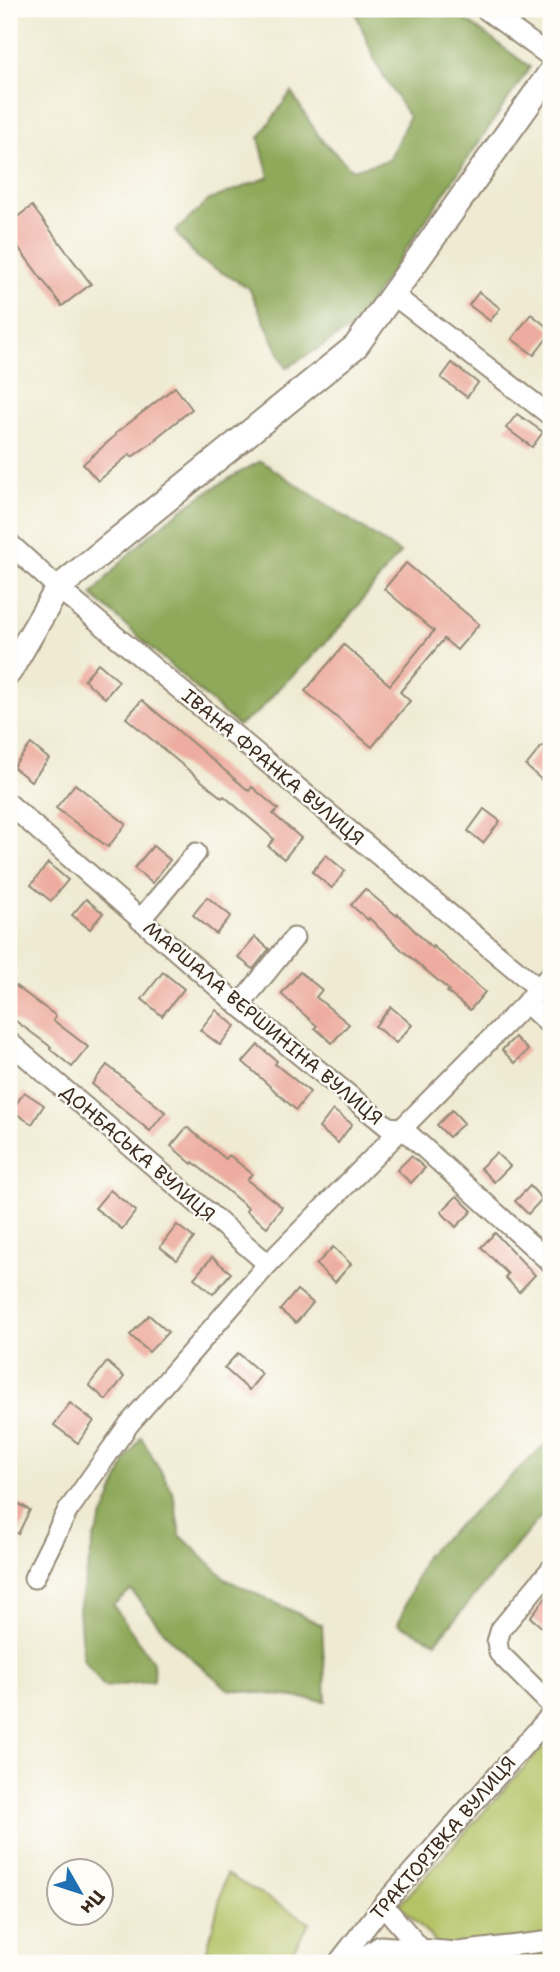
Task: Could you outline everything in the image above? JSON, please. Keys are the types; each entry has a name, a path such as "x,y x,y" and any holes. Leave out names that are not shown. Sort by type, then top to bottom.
{"main road":[{"path":"9,672 58,588 356,345 551,72"}],"street":[{"path":"485,9 551,57"},
{"path":"392,294 551,416"},
{"name":"ІВАНА ФРАНКА ВУЛИЦЯ","path":"9,543 58,588 538,988 551,1026"},
{"name":"МАРШАЛА ВЕРШИНІНА ВУЛИЦЯ","path":"9,804 239,1006 388,1127 402,1128 551,1263"},
{"path":"140,920 196,853"},
{"path":"239,1006 294,938"},
{"path":"34,1578 67,1512 129,1424 268,1264 538,988"},
{"name":"ДОНБАСЬКА ВУЛИЦЯ","path":"9,1042 268,1264"},
{"path":"551,1569 501,1629 497,1642 499,1653 551,1704"},
{"name":"ТРАКТОРІВКА ВУЛИЦЯ","path":"338,1963 383,1905 551,1715"},
{"path":"383,1905 428,1956"},
{"path":"355,1963 380,1946 428,1956 551,1941"}],"green space":[{"path":"354,9 451,9 530,67 353,327 286,368 249,288 200,260 175,232 209,200 269,177 259,138 291,92 320,138 352,170 389,160 409,117 377,65"},
{"path":"261,461 400,553 342,625 258,712 238,726 92,595 127,556 177,513"},
{"path":"141,1437 173,1492 180,1535 227,1580 322,1625 326,1701 228,1689 172,1641 131,1590 113,1605 153,1662 154,1681 104,1687 83,1659 79,1609 94,1538 127,1459"},
{"path":"549,1441 551,1504 436,1642 398,1624 425,1556"},
{"path":"551,1738 551,1963 457,1963 399,1905"},
{"path":"226,1874 310,1922 285,1963 204,1963"}],"building":[{"path":"32,206 91,284 62,306 9,235 9,223"},
{"path":"479,292 500,308 490,321 469,305"},
{"path":"531,314 551,330 534,355 512,339"},
{"path":"452,363 478,383 467,397 441,378"},
{"path":"175,387 192,409 157,439 132,457 130,454 98,481 83,464 115,434"},
{"path":"517,414 543,432 532,447 506,428"},
{"path":"406,563 479,624 457,650 444,639 400,692 410,701 372,747 305,691 344,645 390,685 434,631 384,589"},
{"path":"98,663 119,681 105,698 84,680"},
{"path":"142,700 249,791 252,787 278,809 273,814 301,838 284,859 268,846 274,839 126,718"},
{"path":"31,744 49,759 31,781 13,767"},
{"path":"542,746 551,753 551,774 544,782 526,766"},
{"path":"75,784 126,824 108,847 56,808"},
{"path":"484,809 500,821 483,843 468,831"},
{"path":"153,846 170,860 152,883 134,868"},
{"path":"326,855 345,871 332,888 312,872"},
{"path":"48,863 68,880 51,901 31,885"},
{"path":"365,889 397,916 398,914 432,948 433,946 485,992 470,1010 447,992 449,990 369,918 368,920 351,905"},
{"path":"207,897 231,916 216,934 193,915"},
{"path":"86,899 103,913 90,929 72,915"},
{"path":"255,937 269,949 253,969 238,957"},
{"path":"163,972 184,989 162,1016 142,999"},
{"path":"300,972 322,990 316,997 349,1024 332,1043 281,994"},
{"path":"9,981 56,1016 53,1020 88,1047 72,1067 50,1049 51,1047 9,1016"},
{"path":"391,1007 412,1025 396,1043 375,1026"},
{"path":"216,1010 235,1026 220,1045 200,1030"},
{"path":"515,1037 528,1050 515,1063 502,1050"},
{"path":"258,1045 277,1061 275,1064 310,1092 296,1110 243,1062"},
{"path":"107,1065 165,1112 150,1131 92,1084"},
{"path":"24,1092 44,1105 32,1124 12,1111"},
{"path":"333,1110 352,1124 338,1143 319,1128"},
{"path":"452,1110 464,1123 449,1137 437,1125"},
{"path":"187,1127 226,1159 229,1155 252,1174 247,1180 282,1207 267,1227 246,1211 248,1208 171,1146"},
{"path":"496,1153 510,1166 494,1182 480,1168"},
{"path":"411,1156 425,1168 411,1183 397,1170"},
{"path":"530,1186 542,1199 528,1214 515,1201"},
{"path":"110,1190 136,1211 122,1229 95,1208"},
{"path":"457,1196 472,1211 456,1227 441,1212"},
{"path":"177,1225 194,1238 177,1260 160,1247"},
{"path":"495,1233 535,1275 519,1292 505,1277 508,1274 481,1247"},
{"path":"333,1247 351,1264 335,1282 316,1265"},
{"path":"212,1257 231,1273 213,1294 194,1278"},
{"path":"297,1290 313,1303 296,1323 280,1310"},
{"path":"149,1315 168,1332 149,1352 130,1335"},
{"path":"238,1353 262,1374 249,1390 224,1368"},
{"path":"107,1362 124,1377 106,1400 89,1385"},
{"path":"70,1403 94,1421 78,1443 54,1425"},
{"path":"9,1499 30,1510 18,1534 9,1529"},
{"path":"551,1591 551,1635 530,1617"}]}
